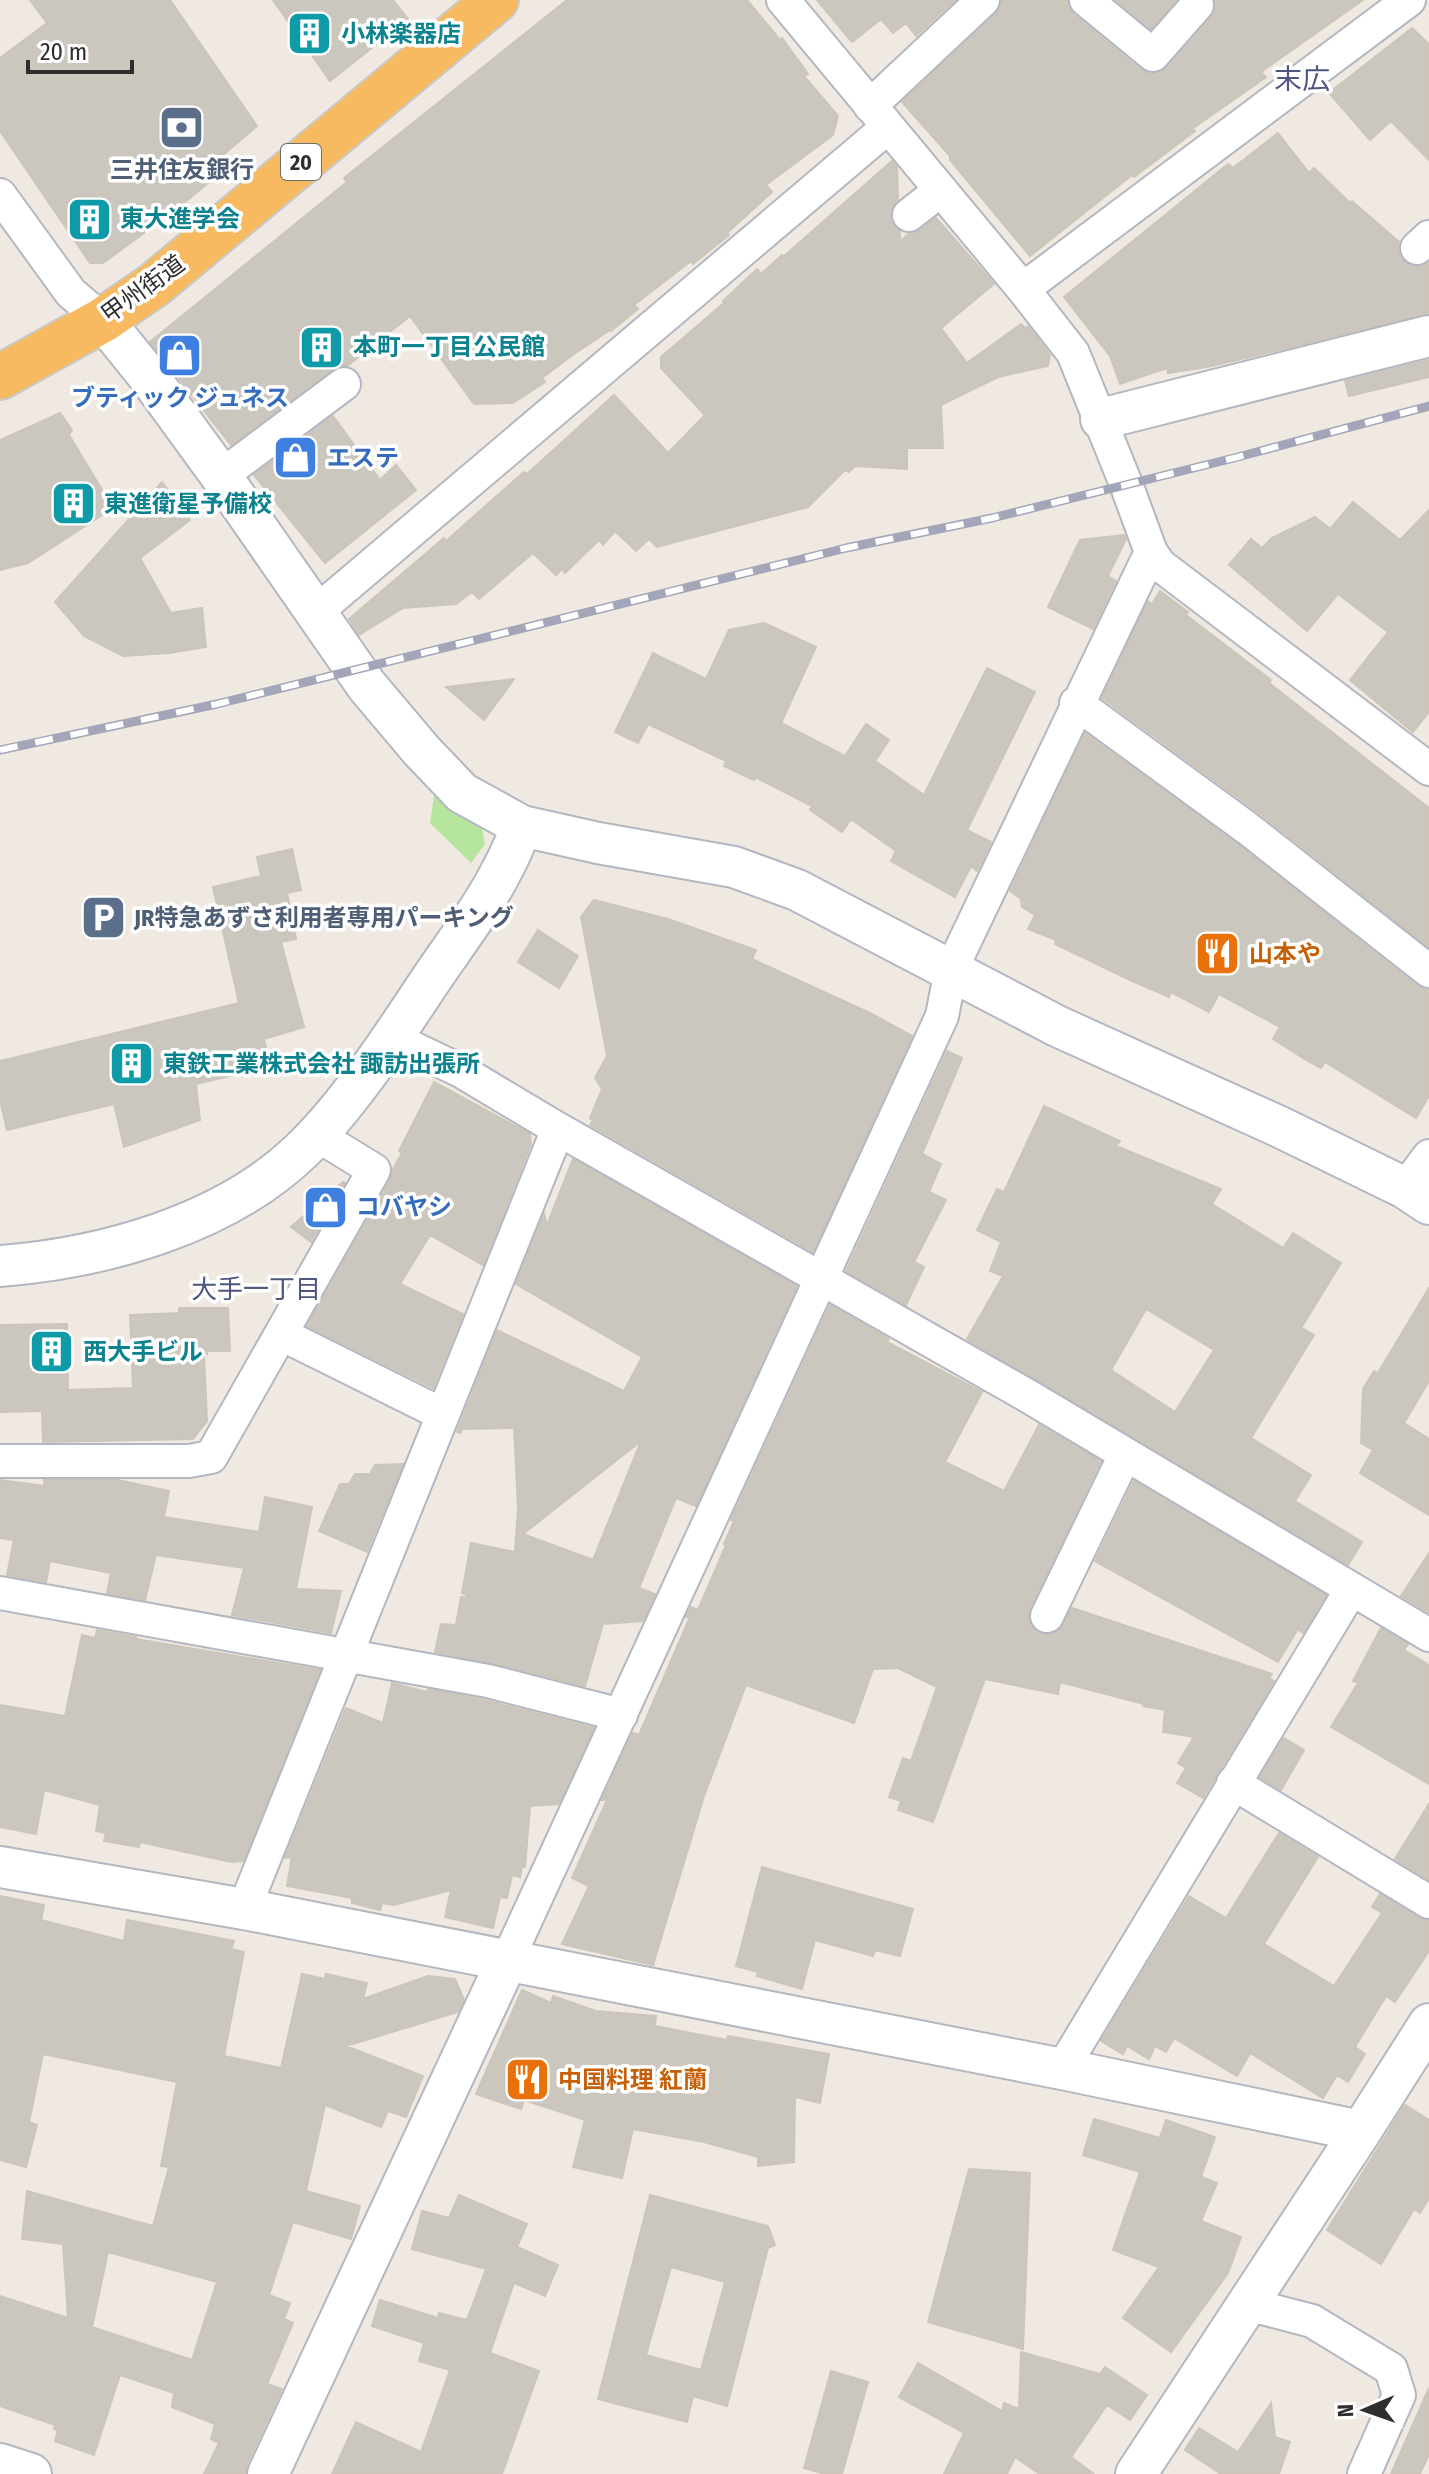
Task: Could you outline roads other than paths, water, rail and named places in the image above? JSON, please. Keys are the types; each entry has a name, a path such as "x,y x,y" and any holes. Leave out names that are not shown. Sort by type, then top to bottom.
{"highway":[{"name":"甲州街道","path":"0,377 103,320 154,285 496,0"}],"street":[{"path":"783,0 1073,353 1151,552 1160,565 1429,769"},
{"path":"316,612 879,116 983,0"},
{"path":"1086,0 1153,55 1197,5"},
{"path":"1023,289 1409,0"},
{"path":"909,215 941,190"},
{"path":"0,195 71,293 103,320 149,377 367,686 462,793 522,826 734,867 797,890 1057,1026 1280,1127 1417,1196 1429,1156"},
{"path":"1101,419 1429,336"},
{"path":"221,476 344,384"},
{"path":"268,2474 942,1016 951,970 1076,703 1151,552"},
{"path":"1076,703 1247,828 1429,971"},
{"path":"0,1266 53,1262 136,1243 232,1202 297,1154 317,1135 392,1038 501,872 522,826"},
{"path":"392,1038 461,1071 1028,1396 1429,1635"},
{"path":"244,1909 558,1129"},
{"path":"0,1461 189,1461 211,1457 374,1170 317,1135"},
{"path":"281,1334 442,1414"},
{"path":"1047,1616 1125,1455"},
{"path":"1062,2069 1351,1590"},
{"path":"0,1593 488,1681 621,1715"},
{"path":"1233,1783 1429,1902"},
{"path":"0,1867 244,1909 1062,2069 1361,2131"},
{"path":"1136,2474 1361,2131 1418,2066 1429,2024"},
{"path":"1247,2304 1312,2321 1391,2369 1399,2395 1364,2474"},
{"path":"0,2464 31,2474"}],"railway":[{"path":"0,750 217,704 846,548 992,518 1429,406"}],"place":[{"name":"小林楽器店","path":"310,34"},
{"name":"三井住友銀行","path":"182,128"},
{"name":"東大進学会","path":"89,219"},
{"name":"本町一丁目公民館","path":"322,347"},
{"name":"ブティック ジュネス","path":"180,356"},
{"name":"エステ","path":"296,458"},
{"name":"東進衛星予備校","path":"73,504"},
{"name":"JR特急あずさ利用者専用パーキング","path":"103,918"},
{"name":"山本や","path":"1218,954"},
{"name":"東鉄工業株式会社 諏訪出張所","path":"132,1064"},
{"name":"コバヤシ","path":"325,1207"},
{"name":"西大手ビル","path":"52,1352"},
{"name":"中国料理 紅蘭","path":"527,2080"}],"district":[{"name":"末広","path":"1302,79"},
{"name":"大手一丁目","path":"256,1289"}]}
